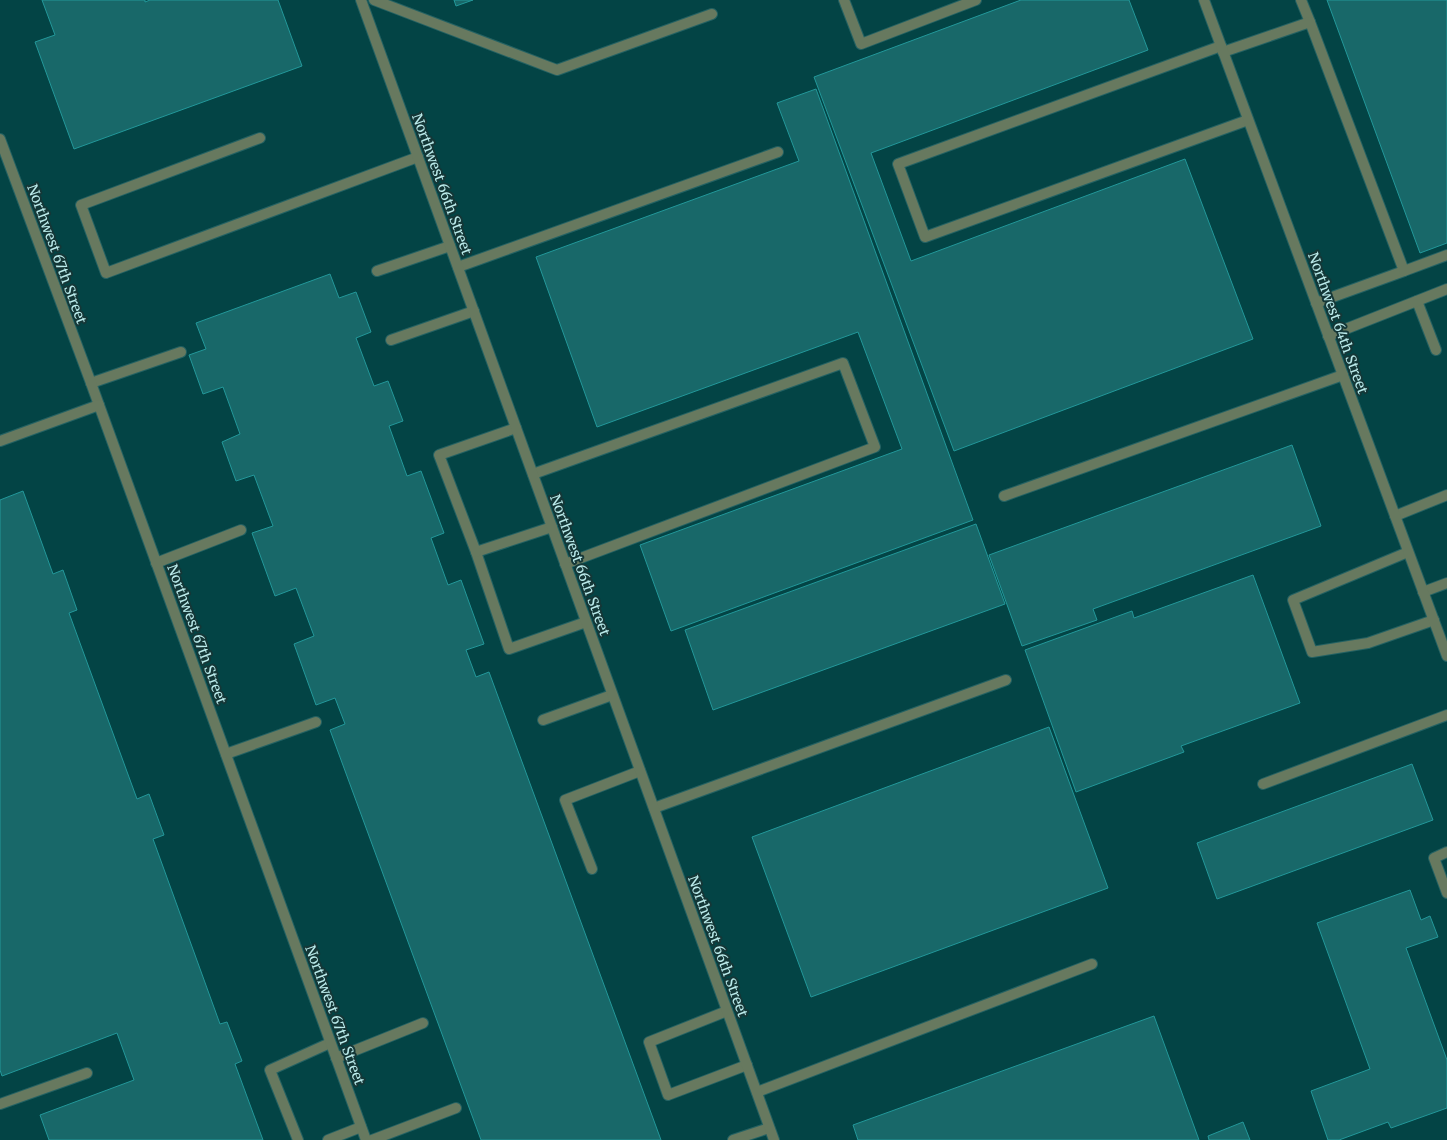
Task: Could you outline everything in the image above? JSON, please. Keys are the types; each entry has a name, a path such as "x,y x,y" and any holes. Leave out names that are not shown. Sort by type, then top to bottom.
{"street":[{"name":"Northwest 66th Street","path":"361,0 774,1140"},
{"path":"374,0 557,70 712,14"},
{"path":"844,0 861,44 976,0"},
{"name":"Northwest 64th Street","path":"1204,0 1447,656"},
{"path":"1301,0 1404,270"},
{"path":"1248,120 925,237 898,164 1222,49 1310,22"},
{"path":"260,138 80,204 106,273 418,157"},
{"name":"Northwest 67th Street","path":"0,139 91,383 366,1140"},
{"path":"458,266 778,152"},
{"path":"377,271 450,246"},
{"path":"1316,303 1447,255"},
{"path":"1328,336 1447,290"},
{"path":"1417,301 1436,350"},
{"path":"391,340 474,311"},
{"path":"91,383 181,352"},
{"path":"532,474 844,363 875,448 565,564"},
{"path":"1004,496 1343,375"},
{"path":"0,441 99,405"},
{"path":"516,428 439,455 476,552 509,649 586,622"},
{"path":"1395,516 1447,495"},
{"path":"476,552 552,527"},
{"path":"156,563 241,530"},
{"path":"1408,552 1293,600 1312,652 1368,643 1434,620"},
{"path":"1423,592 1447,583"},
{"path":"654,808 1006,680"},
{"path":"543,720 612,695"},
{"path":"1264,784 1447,715"},
{"path":"226,754 316,722"},
{"path":"592,870 565,800 640,771"},
{"path":"1447,852 1434,858 1447,893"},
{"path":"757,1092 1092,964"},
{"path":"727,1011 649,1042 668,1095 747,1065"},
{"path":"336,1058 423,1023"},
{"path":"298,1140 270,1070 330,1043"},
{"path":"0,1104 87,1073"},
{"path":"372,1140 456,1108"},
{"path":"328,1140 361,1128"},
{"path":"733,1140 769,1128"}],"building":[{"path":"42,0 145,0 145,2 150,0 278,0 302,66 74,149 35,42 55,35"},
{"path":"454,0 473,0 456,6"},
{"path":"1021,0 1129,0 1148,50 871,153 911,261 1185,159 1253,339 954,451 814,77"},
{"path":"1327,0 1447,0 1447,243 1420,253"},
{"path":"816,89 973,520 671,631 640,545 902,449 858,332 597,427 536,257 799,161 777,103"},
{"path":"330,274 339,298 356,292 371,332 356,338 374,386 388,381 403,421 389,426 407,476 421,471 444,533 431,538 448,585 461,580 484,644 466,650 476,677 489,672 661,1140 481,1140 330,730 345,724 335,698 316,705 294,644 314,636 296,588 275,596 252,533 273,526 254,475 236,481 222,442 240,434 223,387 203,394 189,355 206,349 196,323"},
{"path":"1292,445 1321,526 1093,609 1097,620 1022,646 989,555"},
{"path":"23,491 53,574 63,570 77,610 69,613 137,799 149,794 164,835 153,839 220,1024 227,1022 242,1061 235,1064 263,1140 49,1140 40,1115 134,1080 117,1033 2,1076 0,1070 0,500"},
{"path":"976,524 1005,604 713,710 685,630"},
{"path":"1253,575 1300,703 1181,746 1184,752 1076,792 1025,650 1132,611 1134,618"},
{"path":"1049,727 1108,888 811,997 752,837"},
{"path":"1412,764 1433,820 1217,899 1197,843"},
{"path":"1410,890 1421,920 1430,916 1438,937 1406,948 1447,1060 1447,1108 1391,1128 1388,1122 1339,1140 1328,1140 1311,1091 1370,1069 1317,923"},
{"path":"1154,1016 1199,1140 858,1140 853,1125"},
{"path":"1243,1122 1250,1140 1209,1140 1208,1136"}]}
